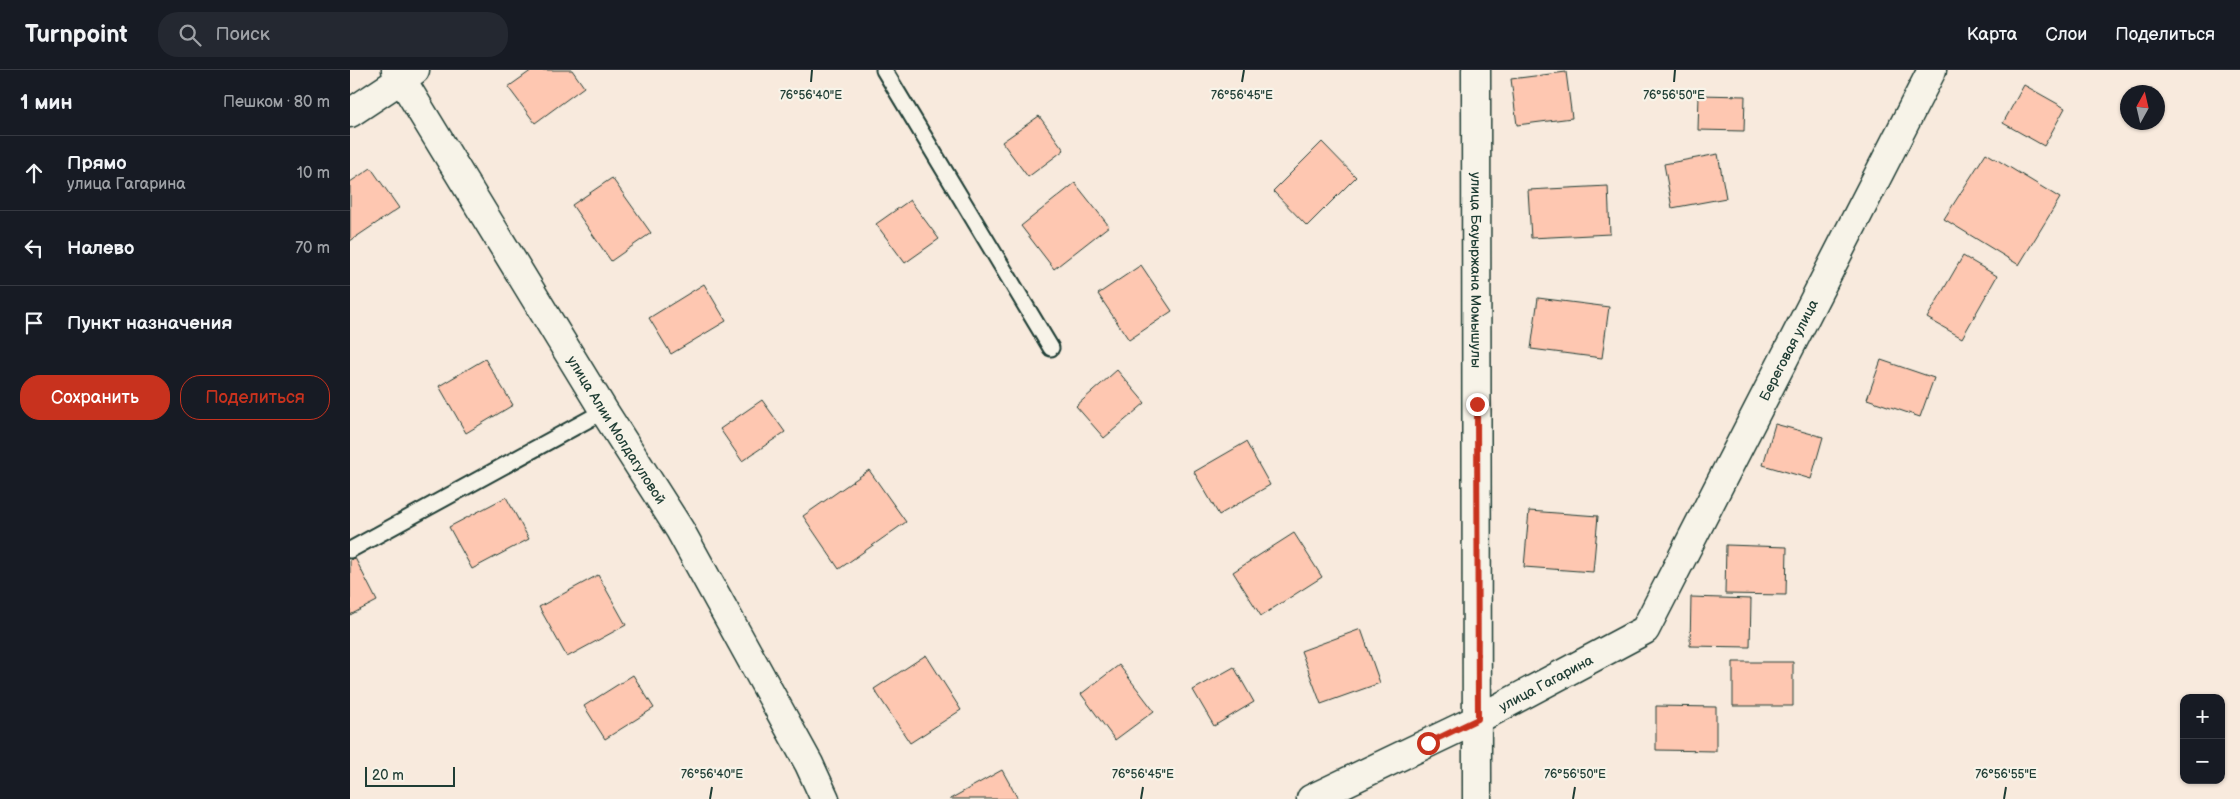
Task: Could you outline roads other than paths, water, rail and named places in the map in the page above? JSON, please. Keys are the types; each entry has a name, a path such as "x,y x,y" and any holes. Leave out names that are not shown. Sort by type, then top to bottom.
{"street":[{"name":"улица Бауыржана Момышулы","path":"1476,70 1477,799"},
{"name":"Береговая улица","path":"1645,630 1932,70"},
{"path":"350,113 404,73"},
{"name":"улица Алии Молдагуловой","path":"404,73 604,411 680,530 809,764 825,799"},
{"name":"улица Гагарина","path":"1311,799 1478,719 1645,630"}],"lane":[{"path":"884,70 1052,348"},
{"path":"350,550 604,411"}]}
